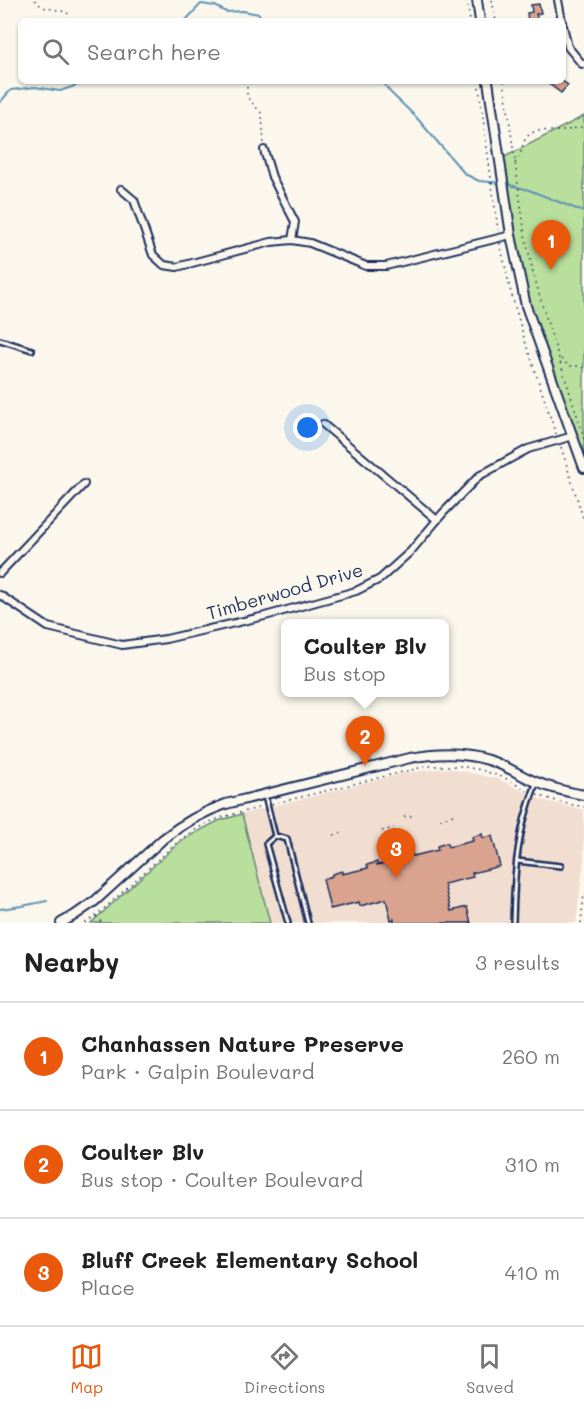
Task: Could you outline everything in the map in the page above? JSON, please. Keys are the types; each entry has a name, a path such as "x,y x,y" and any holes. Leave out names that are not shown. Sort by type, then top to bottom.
{"street":[{"path":"477,0 480,18"},
{"path":"558,0 561,18"},
{"path":"566,42 567,47 584,64"},
{"path":"488,84 511,235 526,306 584,468"},
{"path":"264,150 272,177 295,222 291,240"},
{"path":"121,189 134,200 153,255 164,265 177,267 271,242 291,240 310,243 366,266 386,266 511,235"},
{"path":"323,424 437,520"},
{"name":"Timberwood Drive","path":"0,595 48,627 122,645 166,639 265,616 356,591 380,579 411,551 479,476 528,449 573,436"},
{"path":"0,573 84,484"},
{"path":"61,923 94,901 164,838 213,808 410,758 429,754 475,756 508,768 537,783 584,795"}],"lane":[{"path":"0,340 32,350"},
{"path":"513,923 517,861 524,821 537,783"},
{"path":"265,794 275,836"},
{"path":"275,836 266,844 288,923"},
{"path":"275,836 287,838 308,923"},
{"path":"517,861 561,866"}],"path":[{"path":"35,0 42,7 67,12 70,18"},
{"path":"467,0 470,18"},
{"path":"492,0 495,18"},
{"path":"247,84 247,97 262,114 264,150"},
{"path":"504,84 525,235 533,272 584,440"},
{"path":"515,163 531,132 584,127"},
{"path":"559,358 569,366 584,368"},
{"path":"85,923 96,916 174,845 207,823 268,805 427,766 454,765 480,770 505,778 533,793 584,807"},
{"path":"404,818 416,815"},
{"path":"440,819 453,815"},
{"path":"382,831 394,828"},
{"path":"334,835 345,832"},
{"path":"581,923 584,894"},
{"path":"96,916 102,923"}],"shaded area":[{"path":"448,768 498,779 542,800 584,810 584,860 576,923 270,923 242,814 403,773"}],"green space":[{"path":"584,116 584,468 526,306 499,160"},
{"path":"242,814 270,923 91,923 182,840 218,821"}],"building":[{"path":"539,4 541,13 536,14 537,18 528,18 527,13 532,12 531,5"},
{"path":"549,84 568,85 561,93"},
{"path":"482,834 483,838 492,836 500,866 472,873 473,877 444,884 451,911 467,907 471,923 394,923 394,919 391,920 386,899 360,906 359,902 330,909 323,879 332,874 368,868 367,865 377,862 377,865 403,859 402,855 412,853 413,856 438,850 437,846 447,843 448,847 473,841 472,837"}],"waterway":[{"path":"188,18 201,4 215,6 226,12 243,11 259,14 261,18"},
{"path":"0,102 11,90 35,87 60,91 80,84"},
{"path":"384,84 465,174 479,181 502,183 529,190 584,212"},
{"path":"0,909 47,901"}],"place":[{"name":"Chanhassen Nature Preserve","path":"551,270"},
{"name":"Coulter Blv","path":"365,766"},
{"name":"Bluff Creek Elementary School","path":"396,878"}]}
